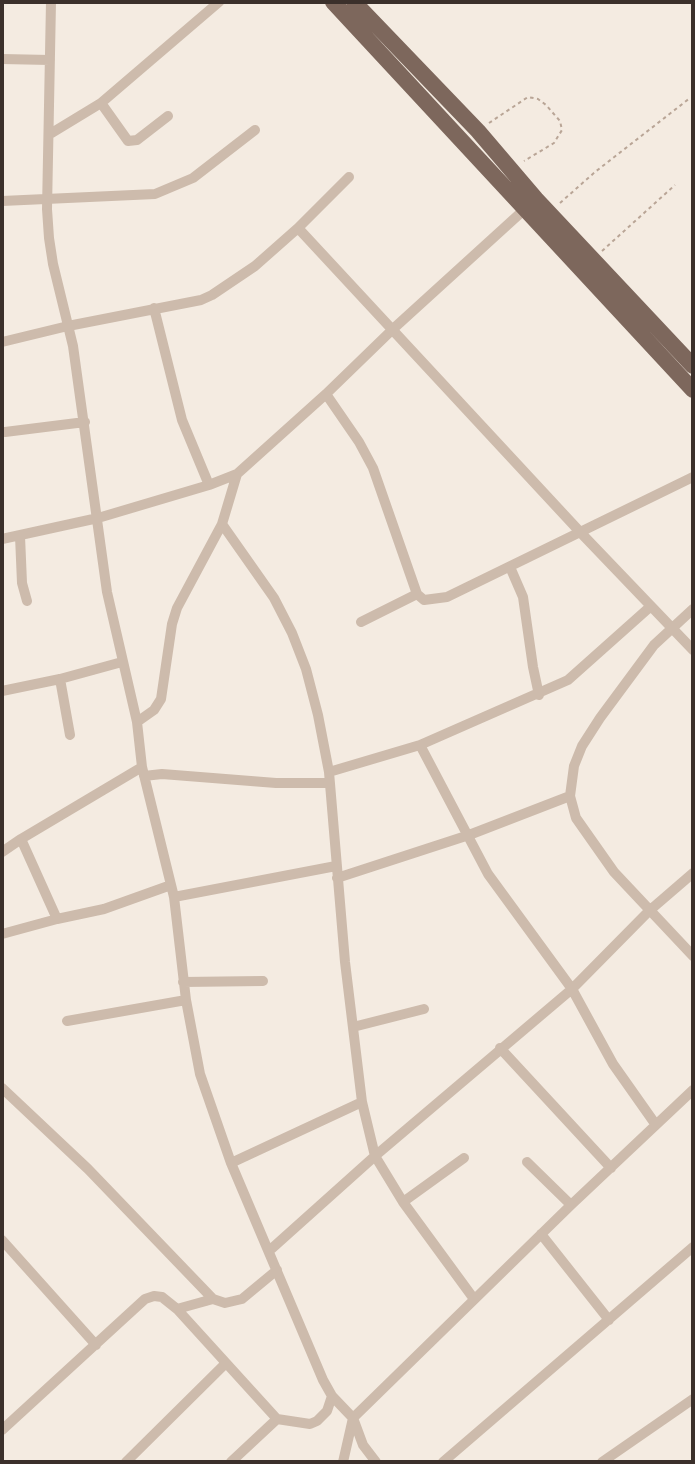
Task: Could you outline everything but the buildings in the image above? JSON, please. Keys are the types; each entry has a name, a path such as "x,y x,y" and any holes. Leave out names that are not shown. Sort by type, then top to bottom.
{"main road":[{"path":"332,2 693,390"},
{"path":"354,2 478,131 553,217 693,366"}],"street":[{"path":"51,2 47,201 53,264 68,326 85,422 107,592 137,722 143,771 173,891 183,982 205,1093 231,1163 323,1380 332,1396 353,1418 363,1445 376,1462"},
{"path":"50,134 101,103 219,2"},
{"path":"2,59 50,61"},
{"path":"101,103 128,141 137,140 168,116"},
{"path":"2,201 155,194 193,178 255,130"},
{"path":"2,342 201,300 212,295 255,266 349,177"},
{"path":"2,539 98,518 237,474 526,208"},
{"path":"298,228 693,650"},
{"path":"154,308 183,420 209,485"},
{"path":"326,394 359,442 373,468 417,594 424,600 447,597 693,477"},
{"path":"5,432 85,422"},
{"path":"137,722 153,709 160,699 177,608 222,524 237,474"},
{"path":"222,524 274,598 292,633 306,669 318,715 330,778 337,878 362,1101 375,1156 403,1202 474,1299"},
{"path":"20,536 22,583 27,601"},
{"path":"510,567 526,608 539,695"},
{"path":"361,622 417,594"},
{"path":"2,852 143,771 276,783 330,778 420,745 539,695 580,672 651,606"},
{"path":"693,610 654,645 582,746 575,766 570,796 576,818 614,872 693,956"},
{"path":"2,691 60,680 122,662"},
{"path":"60,680 70,735"},
{"path":"420,745 488,874 572,989 613,1065 656,1125"},
{"path":"337,878 469,835 570,796"},
{"path":"21,839 57,919"},
{"path":"2,934 173,891 336,866"},
{"path":"269,1251 375,1156 572,989 649,911 693,873"},
{"path":"183,982 263,981"},
{"path":"67,1021 186,1000"},
{"path":"353,1027 424,1009"},
{"path":"500,1048 611,1168"},
{"path":"2,1088 88,1169 213,1299 225,1303 242,1299 277,1270"},
{"path":"343,1462 353,1418 693,1090"},
{"path":"231,1163 362,1101"},
{"path":"403,1202 464,1158"},
{"path":"527,1162 571,1205"},
{"path":"541,1234 609,1320"},
{"path":"2,1240 96,1345"},
{"path":"443,1462 693,1247"},
{"path":"4,1423 96,1345 145,1299 153,1296 162,1297 177,1309 277,1419 303,1423 317,1421 327,1411 332,1396"},
{"path":"177,1309 213,1299"},
{"path":"126,1462 226,1363"},
{"path":"602,1462 693,1399"},
{"path":"231,1462 277,1419"}],"path":[{"path":"478,131 528,97 546,104 560,121 562,130 559,137 539,154 510,168"},
{"path":"553,217 560,202 572,191 691,99"},
{"path":"594,259 675,185"}]}
